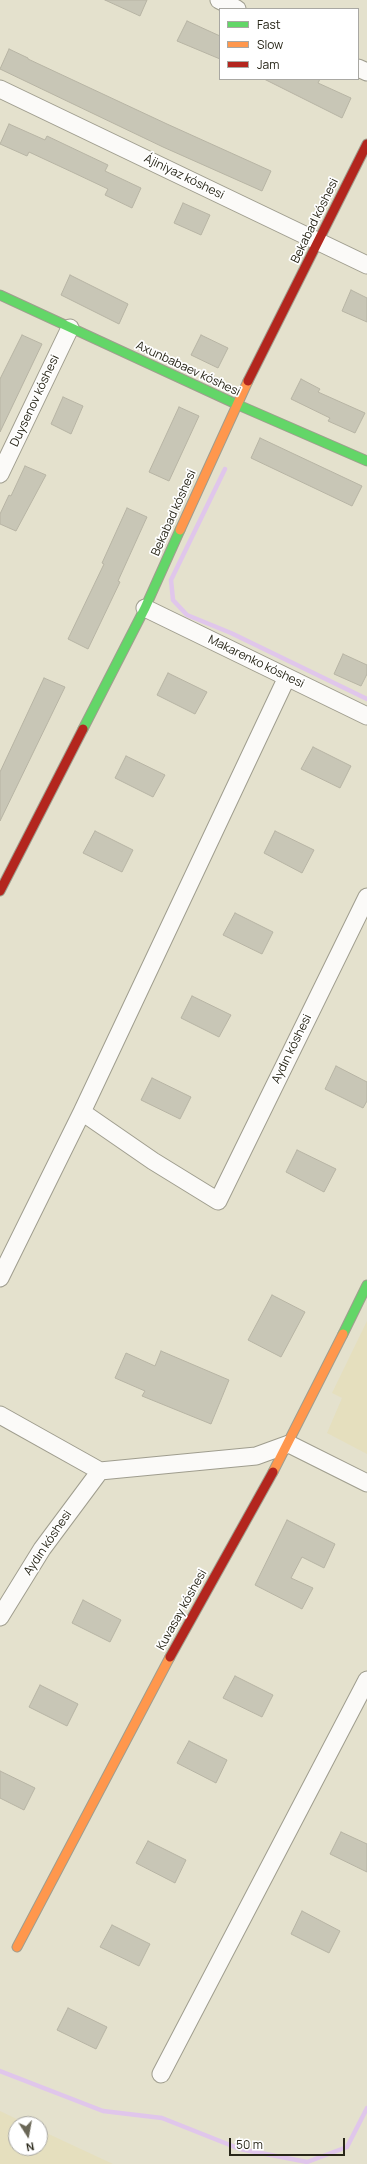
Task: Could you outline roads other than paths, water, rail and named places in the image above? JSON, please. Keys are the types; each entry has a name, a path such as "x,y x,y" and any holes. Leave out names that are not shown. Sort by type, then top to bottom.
{"street":[{"path":"219,0 235,8"},
{"name":"Ájiniyaz kóshesi","path":"0,89 367,265"},
{"name":"Bekabad kóshesi","path":"2,883 145,608 236,404 319,242 367,144"},
{"name":"Axunbabaev kóshesi","path":"0,295 236,404 367,461"},
{"name":"Duysenov kóshesi","path":"0,474 70,328"},
{"name":"Makarenko kóshesi","path":"145,608 367,716"},
{"path":"0,1278 82,1112 287,677"},
{"name":"Aydın kóshesi","path":"82,1112 153,1161 218,1201 367,897"},
{"name":"Kuvasay kóshesi","path":"17,1947 150,1693 289,1444 367,1285"},
{"path":"0,1415 100,1471 256,1456 289,1444 367,1483"},
{"name":"Aydın kóshesi","path":"0,1617 42,1549 100,1471"},
{"path":"161,2074 367,1680"}],"waterway":[{"path":"225,469 171,580 173,600 187,615 231,633 367,699"},
{"path":"0,2071 103,2111 162,2118 240,2149 307,2162 347,2147 367,2108"}]}
